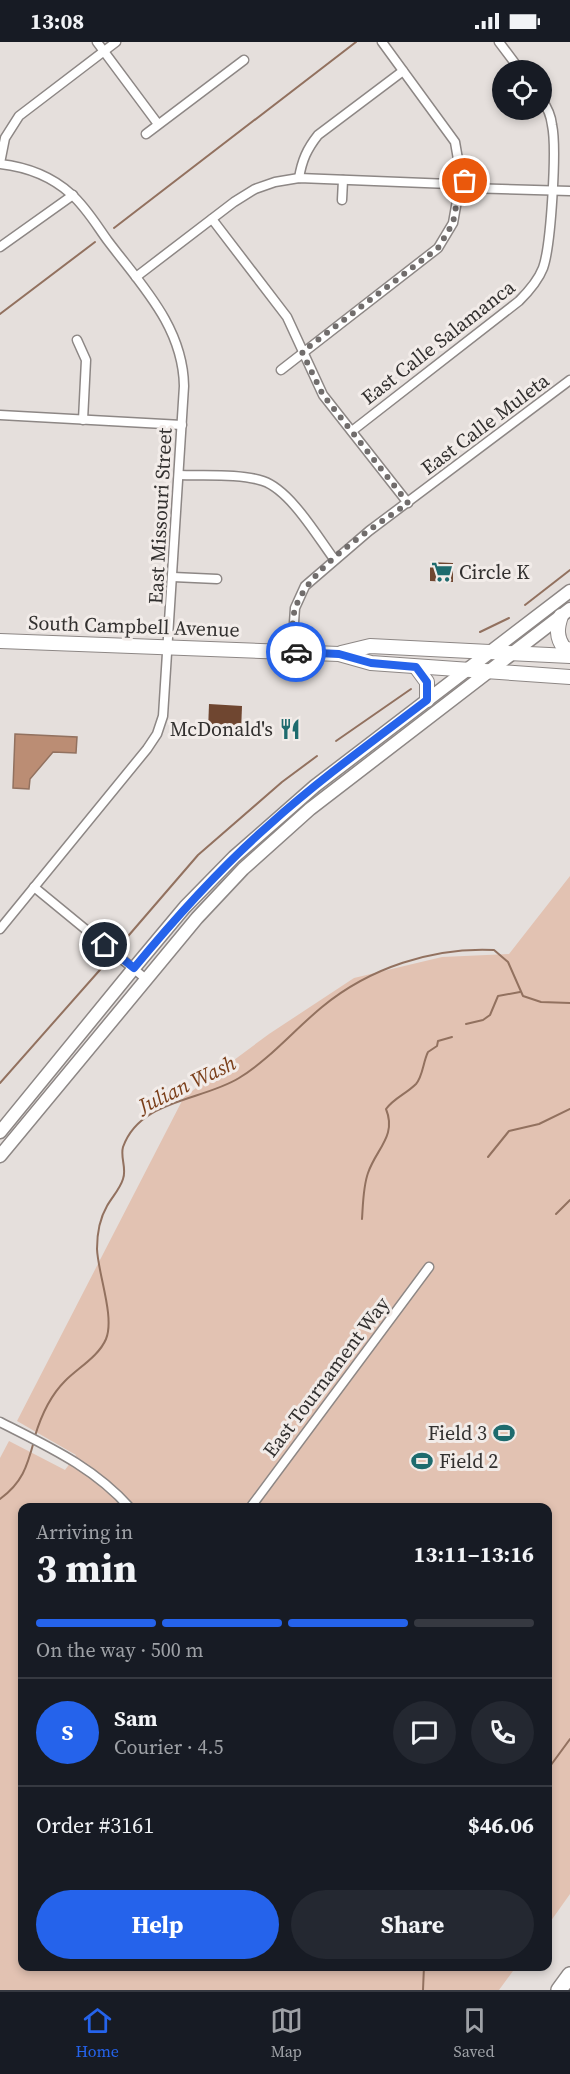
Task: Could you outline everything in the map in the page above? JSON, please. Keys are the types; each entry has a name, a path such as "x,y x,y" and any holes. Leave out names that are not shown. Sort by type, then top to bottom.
{"highway":[{"path":"559,1990 570,1975"}],"main road":[{"path":"0,1131 134,968 207,884 268,825 315,786 570,591"},
{"path":"566,612 557,628 564,648 570,650"},
{"path":"0,1156 197,918 277,839 310,809 566,612"},
{"name":"South Campbell Avenue","path":"0,640 339,654 371,663 570,677"},
{"name":"South Campbell Avenue","path":"339,654 370,646 570,656"},
{"path":"416,667 427,682 427,700"}],"street":[{"path":"97,42 158,124"},
{"path":"0,164 5,138 19,116 116,42"},
{"path":"382,42 455,142 459,165 458,178"},
{"path":"499,42 512,60"},
{"path":"146,134 244,60"},
{"path":"299,178 305,155 318,135 403,71"},
{"name":"East Calle Salamanca","path":"352,431 519,302 532,288 543,268 548,249 551,190 552,125 550,120"},
{"name":"East Missouri Street","path":"0,164 27,169 48,177 72,195 164,316 179,348 183,374 182,425 163,716 157,734 0,929"},
{"path":"136,277 255,189 275,182 299,178 450,184"},
{"path":"450,184 452,180 458,178 465,181 467,188"},
{"path":"342,200 343,180"},
{"path":"450,184 452,192 458,195 465,192 467,188"},
{"path":"467,188 570,191"},
{"path":"0,247 72,195"},
{"path":"281,370 438,248 453,223 458,195"},
{"path":"212,219 287,317 323,395 408,503"},
{"path":"77,340 86,360 83,420"},
{"name":"East Calle Muleta","path":"292,652 295,608 305,586 334,559 570,380"},
{"path":"0,415 182,425"},
{"path":"179,475 250,478 271,485 286,497 334,559"},
{"path":"173,577 217,579"},
{"path":"34,887 146,979"},
{"name":"East Tournament Way","path":"254,1503 429,1267"},
{"path":"0,1422 92,1473 125,1503"}],"shaded area":[{"path":"15,734 77,737 76,753 53,752 30,779 29,789 13,788"},
{"path":"570,876 570,1894 552,1919 552,1503 18,1503 18,1971 513,1971 499,1990 0,1990 0,1458 9,1441 65,1470 76,1455 17,1421 184,1097 269,1034 354,978 442,957 509,954"}],"building":[{"name":"Circle K","path":"430,562 453,563 453,582 430,581"},
{"path":"209,704 242,706 241,732 208,731"}],"waterway":[{"path":"114,228 356,42"},
{"path":"0,314 95,242"},
{"path":"525,605 570,570"},
{"path":"480,632 509,618"},
{"path":"336,741 411,689"},
{"path":"123,942 198,855 282,782 317,756"},
{"name":"Julian Wash","path":"35,1436 43,1414 55,1393 93,1356 106,1339 109,1319 98,1259 98,1232 105,1211 123,1179 123,1147 131,1131 143,1119 157,1110 224,1086 239,1078 261,1062 340,993 381,971 425,956 448,952 494,950 508,962 523,996 541,1002 570,1003"},
{"path":"0,1083 106,963"},
{"path":"466,1024 483,1020 490,1015 498,996 520,992"},
{"path":"362,1219 366,1178 389,1127 386,1109 416,1084 428,1052 437,1046 438,1041 452,1037"},
{"path":"488,1157 509,1131 539,1124 570,1109"},
{"path":"556,1214 570,1200"},
{"name":"Julian Wash","path":"0,1499 14,1487 23,1474 34,1441"},
{"path":"552,1764 570,1739"},
{"path":"423,1990 424,1971"}],"way so far":[{"path":"296,652 292,652 295,608 305,586 334,559 408,503 323,395 302,352 438,248 453,223 458,195 465,192 467,188 465,181"}],"place":[{"name":"Circle K","path":"442,572"},
{"name":"McDonald's","path":"290,729"},
{"name":"Field 3","path":"504,1433"},
{"name":"Field 2","path":"422,1461"}],"route":[{"path":"105,945 134,968 185,907 268,825 427,700 427,682 416,667 371,663 339,654 296,652"}]}
